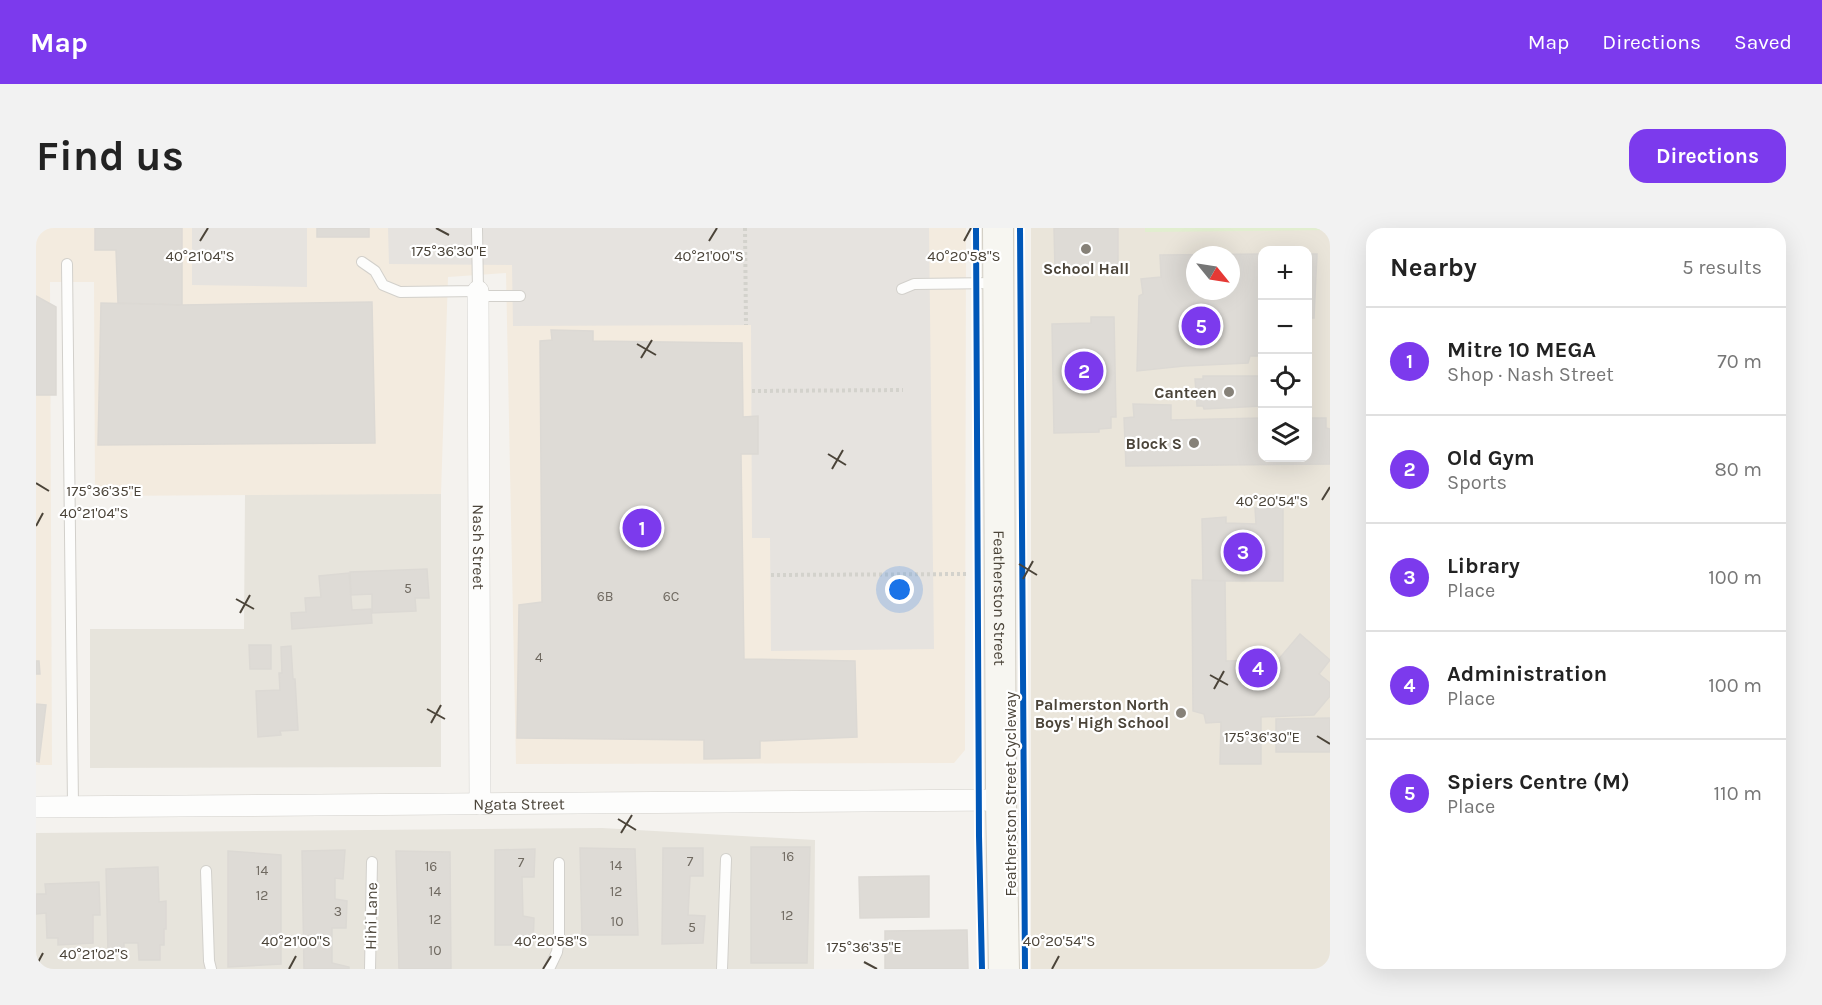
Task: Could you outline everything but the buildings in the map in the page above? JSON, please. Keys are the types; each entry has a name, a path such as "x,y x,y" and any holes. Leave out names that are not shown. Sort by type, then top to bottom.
{"main road":[{"name":"Featherston Street","path":"998,228 999,578 1004,969"}],"street":[{"name":"Nash Street","path":"477,294 480,804"},
{"name":"Ngata Street","path":"36,807 1001,800"}],"lane":[{"path":"477,230 477,294"},
{"path":"362,262 375,271 383,285 400,292 520,296"},
{"path":"68,264 73,806"},
{"path":"902,289 914,284 998,283"},
{"path":"722,969 726,859"},
{"name":"Hihi Lane","path":"370,969 372,862"},
{"path":"549,969 557,952 559,938 559,863"},
{"path":"206,871 208,961 211,969"}],"path":[{"path":"745,228 746,325"},
{"path":"752,392 903,390"},
{"path":"968,564 969,578 999,578"},
{"path":"771,575 968,574"}],"shaded area":[{"path":"36,228 966,228 965,750 954,763 516,764 506,273 448,277 441,494 95,496 94,282 50,282 52,765 36,765"},
{"path":"192,228 307,228 307,287 192,285"},
{"path":"388,228 929,228 934,649 771,651 770,538 752,538 751,325 513,326 512,265 389,264"},
{"name":"Palmerston North Boys' High School","path":"1031,228 1330,228 1330,969 1031,969"},
{"path":"245,494 441,494 441,767 90,768 90,629 244,629"},
{"path":"602,828 815,840 814,969 36,969 36,833"}],"green space":[{"path":"1145,228 1330,228 1330,230 1145,232"}],"cycle path":[{"path":"976,228 979,836 982,969"},
{"name":"Featherston Street Cycleway","path":"1020,228 1025,969"}],"place":[{"name":"School Hall","path":"1086,249"},
{"name":"Spiers Centre (M)","path":"1201,326"},
{"name":"Old Gym","path":"1084,371"},
{"name":"Canteen","path":"1229,392"},
{"name":"Block S","path":"1194,443"},
{"name":"Mitre 10 MEGA","path":"642,528"},
{"name":"Library","path":"1243,552"},
{"name":"Administration","path":"1258,668"},
{"name":"Palmerston North Boys' High School","path":"1181,713"}]}
